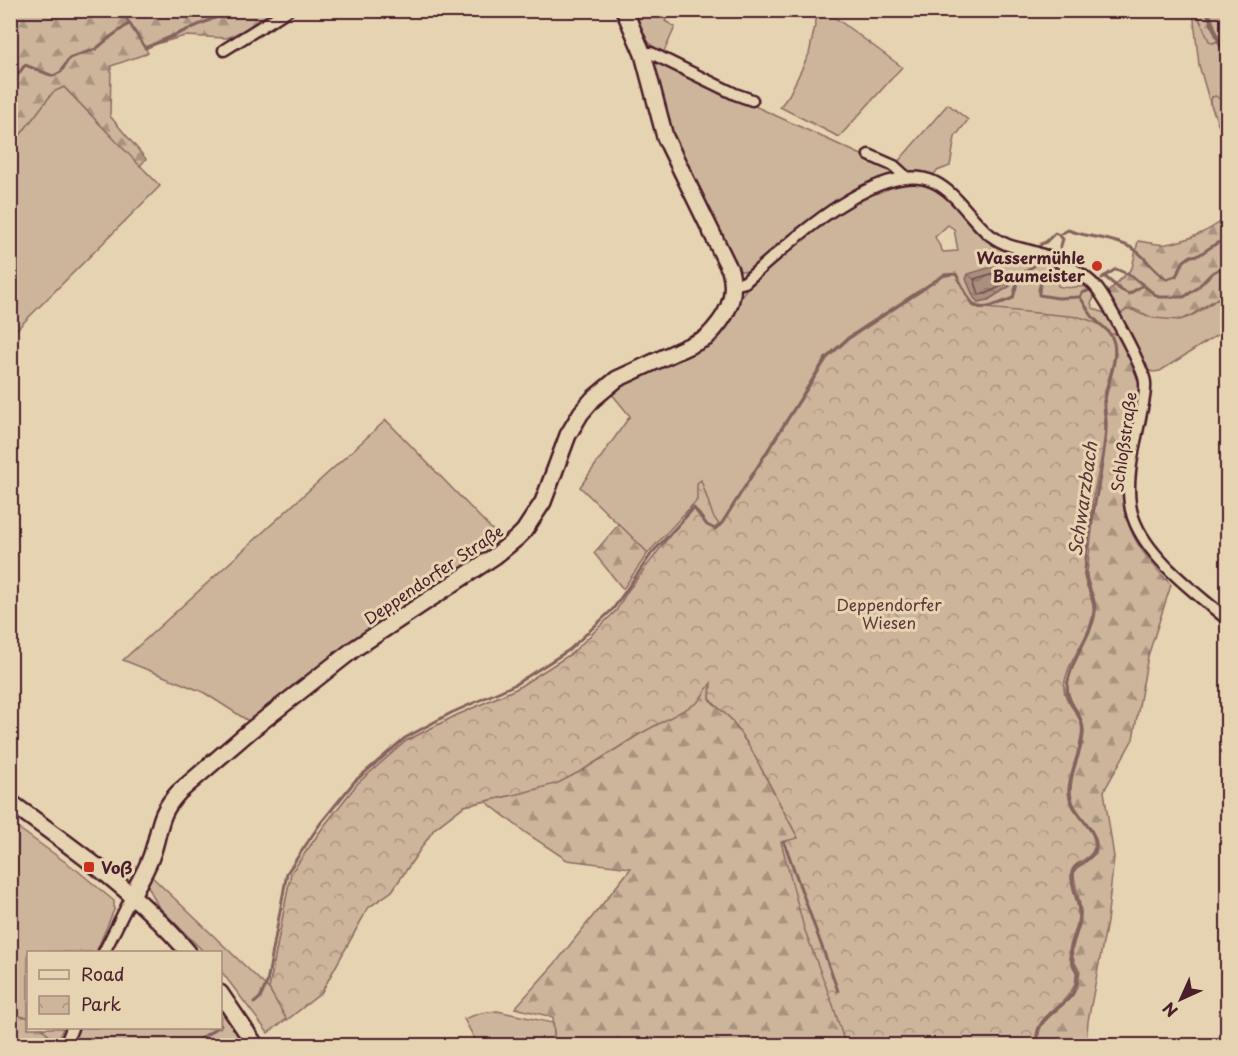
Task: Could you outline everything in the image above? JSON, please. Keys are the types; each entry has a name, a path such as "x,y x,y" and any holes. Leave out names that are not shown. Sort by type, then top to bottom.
{"street":[{"path":"224,50 288,10"},
{"path":"624,10 643,54 665,137 730,270 734,285 745,282 805,230 840,205 887,182 906,177"},
{"path":"643,54 651,53 752,100"},
{"name":"Schloßstraße","path":"869,154 894,166 906,177 933,182 943,188 1001,243 1060,263 1079,274 1097,289 1116,320 1146,380 1130,481 1133,518 1143,537 1161,561 1227,620"},
{"name":"Deppendorfer Straße","path":"132,896 152,855 168,803 251,730 354,649 495,556 517,538 543,502 568,435 581,413 593,399 617,380 706,338 724,315 734,285"},
{"path":"10,802 92,861 132,896 187,951"},
{"path":"104,951 132,896"},
{"path":"222,996 256,1046"},
{"path":"65,1046 72,1029"}],"green space":[{"path":"11,11 277,11 227,38 185,36 145,47 148,53 111,66 110,116 146,159 140,166 64,87 53,92 11,147"},
{"path":"639,11 671,11 665,21 675,27 663,54 644,36 639,24"},
{"path":"818,11 826,11 902,67 839,137 780,107 789,95 809,54"},
{"path":"1193,11 1196,11 1213,43 1220,40 1209,11 1227,11 1227,114 1222,100 1212,97 1210,103 1199,65"},
{"path":"1196,11 1209,11 1220,40 1213,43 1209,41"},
{"path":"652,59 890,168 894,175 868,184 838,201 749,272 737,270 672,141"},
{"path":"64,87 160,186 11,335 11,147 53,92"},
{"path":"1216,96 1227,112 1227,146 1210,103 1212,97"},
{"path":"948,104 968,120 955,137 950,166 933,175 907,171 896,164"},
{"name":"Deppendorfer Wiesen","path":"916,183 938,192 992,242 1007,251 1055,268 1058,286 1087,288 1094,298 1091,303 1093,308 1106,314 1118,334 1110,335 1113,352 1103,401 1105,428 1085,559 1086,582 1092,608 1091,620 1068,669 1064,687 1066,698 1081,727 1080,742 1070,777 1068,795 1073,810 1091,834 1094,846 1093,851 1075,865 1071,872 1078,912 1076,929 1069,948 1071,963 1076,972 1075,983 1069,994 1038,1027 1037,1045 798,838 751,749 731,719 710,700 711,683 697,703 638,735 608,755 522,793 464,806 434,829 392,891 368,908 321,993 268,1033 222,972 222,951 203,951 158,906 148,886 150,875 269,989 291,873 358,783 406,741 516,689 571,654 616,611 697,500 648,553 580,487 630,416 611,393 647,371 697,351 720,334 746,289 808,234 843,209 892,185","holes":["948,225 954,229 958,251 943,252 935,237","995,266 1010,286 988,300 978,302"]},
{"path":"1227,217 1227,292 1180,320 1153,318 1134,309 1126,310 1118,316 1107,293 1132,268 1138,241 1156,244 1174,243 1191,238"},
{"name":"Deppendorfer Wiesen","path":"956,274 974,307 1083,318 1096,323 1110,334 1114,349 1112,367 1104,393 1105,425 1102,457 1091,510 1084,573 1093,611 1088,630 1070,667 1064,687 1066,697 1079,719 1082,731 1069,782 1069,799 1091,831 1094,846 1093,851 1075,865 1071,872 1078,912 1076,929 1069,948 1071,963 1076,972 1075,983 1069,994 1038,1027 1037,1045 849,1046 845,1044 804,928 781,842 798,838 751,749 731,719 710,700 711,683 697,703 638,735 583,770 558,783 464,806 434,829 392,891 368,908 321,993 287,1020 269,989 291,873 358,783 406,741 516,689 571,654 616,611 627,592 697,500 697,483 701,480 713,516 720,526 827,359 849,339 936,281"},
{"path":"1227,292 1227,329 1160,371 1147,370 1118,316 1126,310 1131,310 1146,316 1182,319 1200,311"},
{"path":"1110,334 1118,334 1138,371 1140,381 1125,481 1127,519 1142,550 1171,585 1148,656 1133,739 1104,791 1114,857 1107,922 1088,1021 1086,1045 1041,1045 1039,1037 1043,1023 1068,1001 1078,983 1080,971 1075,963 1073,949 1081,921 1081,912 1074,874 1076,869 1096,853 1094,834 1072,800 1072,776 1081,747 1084,727 1070,698 1068,686 1072,667 1089,632 1096,608 1087,573 1095,505 1092,503 1105,427 1103,401 1114,353"},
{"path":"386,420 504,542 353,640 250,722 203,692 123,660"},
{"path":"619,524 648,553 623,589 594,553"},
{"path":"711,682 710,700 731,719 751,749 798,838 862,1045 555,1045 553,1017 515,1008 558,960 631,868 567,860 526,833 485,801 522,793 583,770 638,735"},
{"path":"11,823 78,871 114,901 114,910 96,951 27,951 27,1017 11,1016"},
{"path":"497,1011 553,1023 555,1045 478,1045 464,1019 481,1013"},
{"path":"222,1012 244,1045 71,1045 78,1029 222,1029"},
{"path":"11,1016 27,1017 27,1029 43,1029 53,1040 11,1037"},
{"path":"43,1029 63,1029 56,1045 11,1045 10,1037 52,1040"}],"water":[{"path":"995,266 1010,286 988,300 978,302 966,279 968,274"}],"waterway":[{"path":"121,10 145,48 233,10"},
{"name":"Schwarzbach","path":"1206,10 1220,45 1228,55"},
{"path":"10,85 25,65 53,76 61,72 69,58 96,49 130,23"},
{"path":"1039,250 1041,244 1055,233 1059,235 1068,230 1132,248 1167,279 1176,276 1184,261 1191,256 1199,255 1217,243 1228,241"},
{"path":"1057,258 1063,239 1059,235"},
{"path":"254,1003 260,998 267,983 287,873 320,824 355,781 405,738 451,713 514,685 569,650 613,609 652,553 694,508 707,525 715,529 722,523 826,358 848,338 944,275 956,274 971,302 976,306 989,307 1013,298 1019,276 1035,265 1037,256"},
{"path":"1054,264 1042,282 1039,295 1058,298 1079,297"},
{"name":"Schwarzbach","path":"1102,278 1116,269 1132,276 1158,297 1184,297 1212,273 1228,264"},
{"name":"Schwarzbach","path":"1104,276 1129,294 1143,285"},
{"name":"Schwarzbach","path":"1038,1046 1037,1036 1040,1027 1065,1002 1077,985 1078,972 1073,963 1071,949 1080,914 1073,884 1073,872 1075,867 1089,858 1095,850 1096,841 1073,805 1070,795 1071,777 1083,732 1081,719 1067,692 1072,667 1094,619 1095,611 1085,572 1105,442 1105,401 1115,358 1114,343 1110,335 1092,316 1080,297 1082,293 1090,290"},
{"path":"784,842 838,991"},
{"path":"189,1046 215,1029"}],"place":[{"name":"Wassermühle Baumeister","path":"1097,266"},
{"name":"Voß","path":"89,867"}]}
